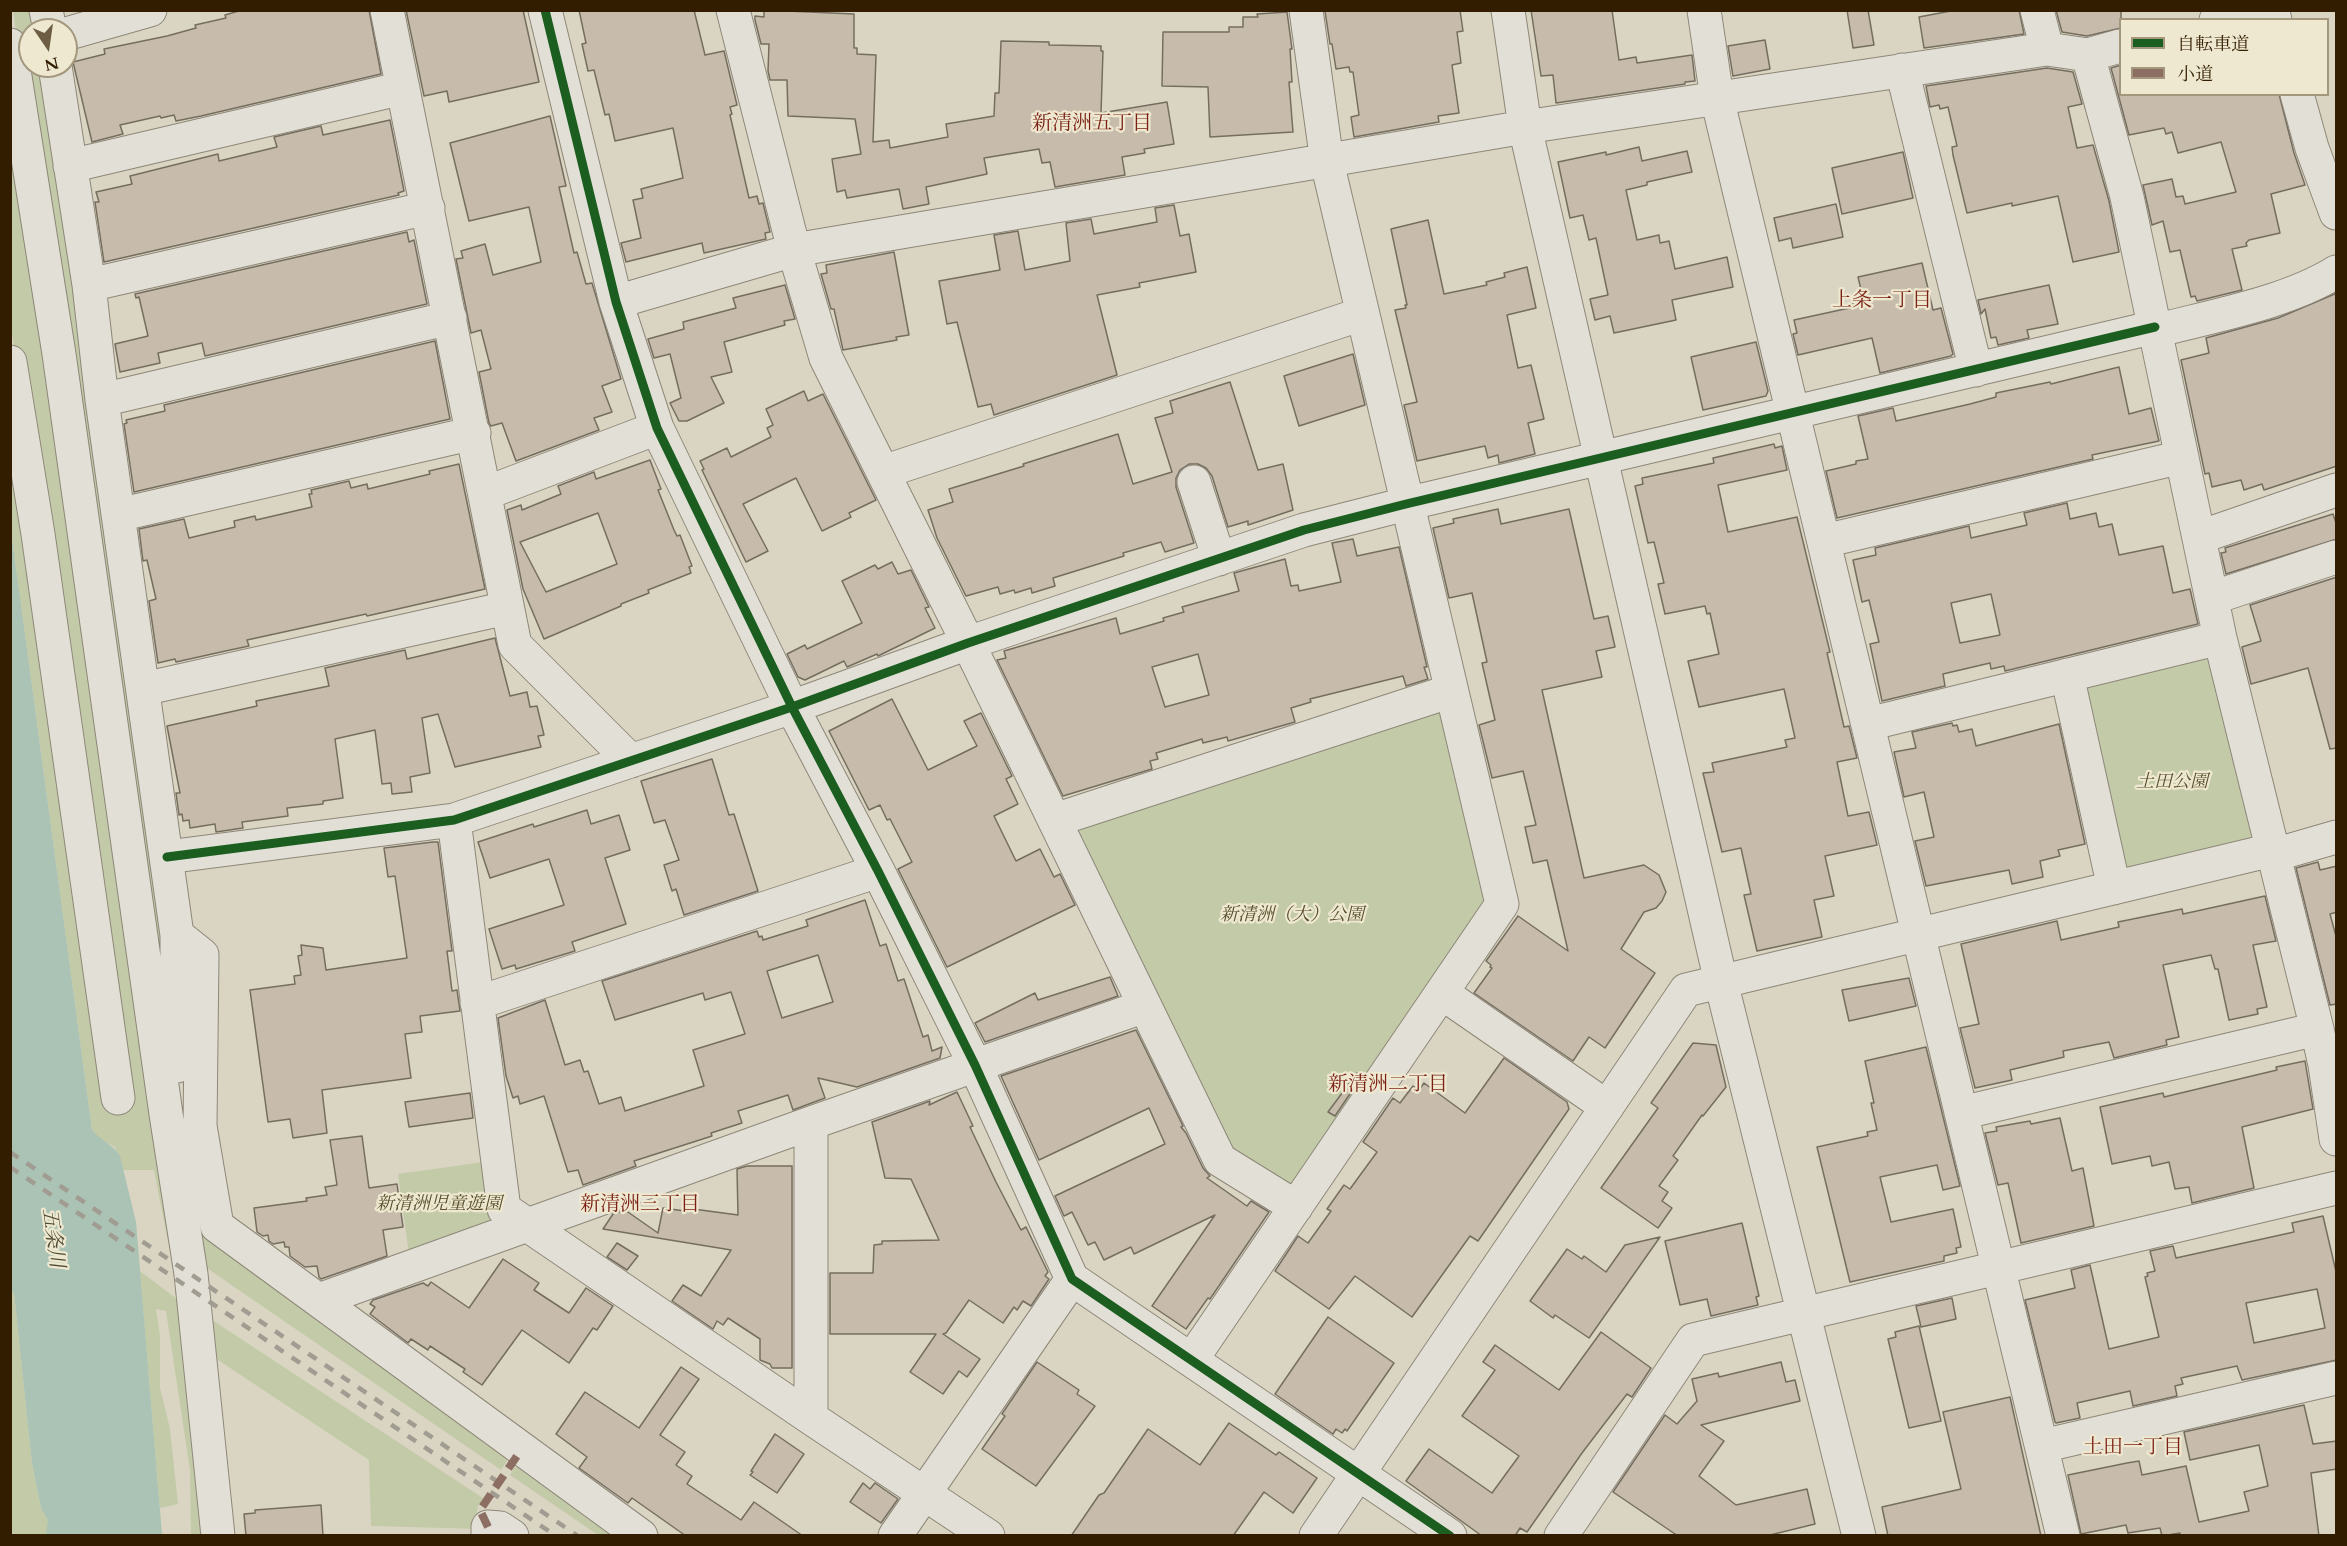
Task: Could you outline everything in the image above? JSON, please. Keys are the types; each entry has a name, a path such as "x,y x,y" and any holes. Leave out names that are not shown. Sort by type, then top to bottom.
{"street":[{"path":"78,31 150,10"},
{"path":"387,10 515,645 631,761"},
{"path":"545,10 616,302 657,428 792,708 975,1065 1072,1279 1450,1536"},
{"path":"733,10 794,250 826,358 1055,820 1220,1160 1296,1207"},
{"path":"1192,1359 1502,904 1327,162 1306,10"},
{"path":"1508,10 1526,127 1721,982 1859,1536"},
{"path":"1704,10 1717,98 2063,1536"},
{"path":"2037,10 2048,49"},
{"path":"2222,18 2248,10"},
{"path":"10,45 62,377 166,1114 191,1274 218,1536"},
{"path":"616,302 794,250 1526,127 2048,49 2088,55 2119,47"},
{"path":"2088,55 2127,197 2220,638 2317,1029 2331,1064 2337,1139"},
{"path":"1902,70 1976,370"},
{"path":"57,78 89,285 102,400 177,935 177,1078 166,1114"},
{"path":"70,166 403,88"},
{"path":"2298,96 2312,148 2337,213"},
{"path":"89,285 428,208"},
{"path":"167,857 454,820 792,708 968,643 1304,531 1406,504 2155,329 2280,297 2322,281 2337,272"},
{"path":"883,472 1362,314"},
{"path":"102,400 450,318"},
{"path":"10,362 38,534 118,1098"},
{"path":"486,493 657,428"},
{"path":"118,515 474,433"},
{"path":"1824,541 2182,457"},
{"path":"1194,482 1218,559"},
{"path":"2200,537 2337,490"},
{"path":"2212,598 2337,557"},
{"path":"143,689 507,608"},
{"path":"1868,723 2220,638"},
{"path":"2067,675 2114,888"},
{"path":"1055,820 1451,692"},
{"path":"454,820 504,1209 988,1536"},
{"path":"1316,1536 1686,990 1918,933 2337,837"},
{"path":"477,1003 878,872"},
{"path":"177,935 202,955 200,1126 217,1226 641,1536"},
{"path":"1442,993 1607,1107"},
{"path":"319,1300 1145,1006"},
{"path":"1961,1113 2317,1029"},
{"path":"811,1123 811,1418"},
{"path":"1561,1536 1693,1340 2337,1188"},
{"path":"895,1536 1072,1279"},
{"path":"2042,1446 2337,1378"},
{"path":"488,1536 488,1527 500,1528 512,1536"}],"green space":[{"path":"13,11 36,11 37,18 18,18 18,45"},
{"path":"23,78 47,78 157,861 169,1061"},
{"path":"11,103 181,1252 168,1242 154,1170 123,1170 115,1147 98,1138 92,1130 11,531 10,412 15,352 11,325"},
{"name":"土田公園","path":"2200,656 2212,663 2253,828 2250,838 2127,867 2120,860 2081,694 2086,684"},
{"name":"新清洲（大）公園","path":"1433,706 1445,710 1490,900 1301,1181 1289,1185 1233,1149 1077,833 1081,823"},
{"path":"189,1122 204,1229 505,1450 507,1461 501,1470 198,1262"},
{"name":"新清洲児童遊園","path":"491,1161 497,1218 487,1227 409,1254 398,1174"},
{"path":"140,1271 186,1306 211,1535 191,1535 190,1470 166,1311 156,1309 160,1336 160,1388 170,1429 178,1504 160,1508 162,1535"},
{"path":"10,1289 14,1293 32,1463 41,1508 49,1520 46,1535 11,1535"},
{"path":"203,1314 483,1498 477,1513 481,1529 371,1526 369,1460 206,1352"},
{"path":"523,1465 620,1535 598,1535 510,1475 514,1468"}],"water":[{"name":"五条川","path":"11,531 92,1130 120,1156 136,1222 162,1535 46,1535 48,1520 41,1508 32,1463 14,1293 10,1289"}],"building":[{"path":"242,10 369,10 381,74 176,121 174,115 161,118 160,116 120,125 123,134 92,142 77,78 78,61 105,54 104,49 196,28 195,25 226,18 225,15"},
{"path":"406,10 523,10 539,82 449,102 447,91 424,96"},
{"path":"579,10 694,10 705,55 724,51 737,105 730,107 732,114 730,115 749,198 757,196 759,204 763,203 770,232 765,233 766,239 704,253 702,243 626,262 621,243 641,238 633,200 643,198 641,189 683,178 673,128 615,141 609,114 605,115 594,70 588,71 582,44 586,43"},
{"path":"764,10 854,14 854,48 857,48 857,54 876,55 873,142 889,140 890,148 948,137 946,124 994,116 995,93 999,93 1001,41 1101,46 1101,51 1103,51 1101,113 1167,102 1174,144 1144,149 1145,153 1122,157 1125,175 1055,187 1050,162 1042,163 1039,149 984,158 987,174 926,187 929,204 903,209 899,189 847,198 845,190 837,192 832,159 861,154 855,119 788,116 787,80 770,80 769,44 761,44 755,20 755,16 764,17"},
{"path":"1460,10 1463,31 1457,32 1461,63 1452,65 1459,113 1438,116 1439,122 1354,137 1351,117 1359,115 1353,72 1350,72 1349,67 1336,69 1325,11"},
{"path":"1531,10 1612,10 1619,60 1636,57 1637,63 1692,55 1695,81 1556,103 1553,75 1541,76"},
{"path":"1847,10 1868,10 1874,45 1853,48"},
{"path":"1956,10 2019,10 2024,34 1924,48 1919,17"},
{"path":"2056,10 2121,10 2119,28 2087,36 2062,32"},
{"path":"1287,12 1292,49 1290,49 1292,82 1289,82 1293,132 1210,137 1208,87 1162,86 1163,32 1229,32 1229,27 1243,27 1243,17"},
{"path":"1765,40 1770,69 1733,76 1728,46"},
{"path":"2119,66 2119,96 2280,96 2305,185 2271,194 2280,233 2249,240 2246,243 2247,246 2232,249 2242,290 2197,301 2195,296 2191,297 2180,250 2170,252 2163,221 2152,225 2143,185 2172,179 2176,197 2183,196 2185,204 2236,192 2221,142 2178,153 2172,132 2166,134 2164,128 2129,135 2111,68"},
{"path":"2047,68 2073,72 2082,104 2068,107 2077,148 2093,145 2109,201 2119,252 2073,262 2058,196 1967,213 1953,155 1952,147 1957,146 1948,107 1940,109 1939,105 1930,107 1926,86"},
{"path":"550,116 566,186 559,187 574,253 577,252 586,284 592,283 621,379 602,386 612,412 594,418 599,430 516,461 502,423 491,426 489,423 479,372 491,369 481,330 471,333 456,259 463,258 461,251 485,244 493,275 541,262 529,207 469,221 450,143"},
{"path":"390,120 404,191 398,193 399,195 104,262 95,202 99,202 96,192 132,184 130,176 218,154 219,161 277,147 274,137 321,126 323,135"},
{"path":"1639,147 1642,161 1687,151 1692,172 1647,182 1647,185 1626,190 1637,240 1659,235 1660,243 1669,241 1675,269 1727,257 1733,287 1672,300 1676,320 1614,333 1610,316 1595,320 1590,299 1608,295 1596,238 1589,240 1583,215 1570,218 1558,162 1606,152 1606,155"},
{"path":"1903,152 1913,198 1842,214 1832,168"},
{"path":"1836,204 1843,237 1793,248 1791,238 1779,241 1774,218"},
{"path":"1174,205 1180,236 1189,234 1196,272 1139,283 1140,287 1097,295 1117,375 994,415 991,404 978,407 957,322 947,324 939,281 1000,270 994,235 1018,231 1025,270 1070,261 1066,223 1091,219 1094,234 1157,222 1155,208"},
{"path":"1428,220 1444,294 1487,285 1486,282 1505,277 1504,273 1527,267 1536,308 1507,315 1518,368 1531,365 1544,419 1528,423 1535,454 1499,463 1498,455 1488,458 1485,446 1417,461 1404,405 1417,402 1395,310 1406,308 1405,305 1407,305 1391,229"},
{"path":"407,232 409,242 414,240 427,304 205,356 202,343 158,353 160,363 120,372 115,344 148,336 139,297 136,298 135,294"},
{"path":"894,252 909,335 896,337 897,340 843,350 834,309 831,309 821,274 827,273 826,265"},
{"path":"1922,263 1933,310 1941,308 1953,354 1951,356 1880,373 1872,338 1798,355 1793,334 1797,333 1794,320 1854,307 1852,300 1863,298 1858,277"},
{"path":"785,285 795,319 784,321 785,325 724,342 732,372 711,377 724,403 687,421 679,421 670,403 681,398 670,354 654,358 648,339 684,329 683,322 736,308 733,298"},
{"path":"2049,285 2058,324 2027,330 2029,338 1998,345 1996,337 1991,338 1985,309 1981,314 1978,300"},
{"path":"2337,293 2337,466 2264,490 2262,484 2244,490 2241,480 2212,487 2209,473 2205,474 2181,360 2209,353 2206,338 2278,318"},
{"path":"435,341 450,419 134,492 124,424 127,423 126,420 165,411 164,405"},
{"path":"1756,342 1768,391 1766,396 1703,410 1691,357"},
{"path":"1353,354 1365,405 1299,426 1284,376"},
{"path":"2119,367 2129,414 2151,408 2159,441 2092,455 2093,459 1837,518 1826,471 1868,459 1858,416 1893,408 1896,421 1996,397 1996,393 2050,382 2051,384"},
{"path":"1230,382 1258,470 1283,464 1293,510 1248,525 1248,521 1228,527 1212,476 1206,468 1198,464 1189,464 1180,470 1176,478 1176,487 1194,543 1165,552 1161,542 1123,553 1124,556 1053,578 1055,586 1032,593 1031,588 1015,593 1014,590 1000,594 998,587 966,596 937,538 928,510 953,502 949,489 1118,434 1133,484 1172,472 1155,418 1173,413 1170,401"},
{"path":"804,391 808,401 823,394 876,500 849,513 851,517 822,531 796,478 743,504 768,551 746,562 702,470 704,469 700,461 727,448 731,457 771,437 767,428 773,425 766,409"},
{"path":"1774,444 1775,448 1782,446 1787,470 1718,485 1728,532 1797,517 1830,652 1827,653 1844,727 1849,726 1857,758 1837,762 1848,816 1869,812 1877,845 1825,856 1834,896 1814,900 1822,937 1757,951 1744,895 1751,894 1741,848 1722,852 1703,773 1714,772 1712,763 1787,747 1785,740 1795,738 1784,689 1699,707 1688,661 1719,654 1710,613 1707,614 1705,606 1665,614 1658,584 1664,583 1654,542 1648,543 1635,486 1643,484 1642,478 1714,463 1713,458"},
{"path":"650,460 661,489 658,490 692,566 689,567 691,573 648,590 649,593 544,639 523,589 507,510 521,505 522,510 561,494 558,486 594,472 596,479","holes":["598,513 617,564 546,592 520,542"]},
{"path":"459,464 485,589 247,640 249,646 176,662 175,659 158,663 149,601 156,599 147,560 143,561 139,529 184,519 189,538 235,527 234,521 255,516 256,520 312,507 309,494 312,494 311,490 349,481 351,488 367,484 368,489 430,474 429,471"},
{"path":"2067,503 2070,519 2096,513 2099,527 2112,524 2119,555 2163,546 2173,593 2190,589 2198,624 2005,671 2004,666 1991,669 1990,663 1943,674 1945,686 1882,701 1870,644 1879,642 1869,600 1862,602 1853,560 1876,555 1875,548 1969,526 1971,538 2027,525 2024,513","holes":["1991,594 2000,635 1960,643 1951,603"]},
{"path":"1498,509 1501,524 1569,509 1594,619 1608,616 1615,647 1596,651 1602,677 1542,690 1584,878 1644,865 1659,875 1666,892 1656,908 1644,912 1621,949 1655,973 1605,1048 1589,1037 1573,1061 1474,993 1492,968 1486,961 1518,916 1568,951 1547,860 1533,863 1525,827 1536,825 1523,771 1492,778 1479,725 1495,720 1482,663 1487,662 1472,593 1449,598 1433,528 1454,523 1453,519"},
{"path":"2333,514 2337,526 2337,539 2226,574 2221,553 2226,552 2225,548"},
{"path":"1353,539 1357,556 1399,547 1428,679 1406,686 1403,676 1310,699 1311,702 1291,708 1295,722 1228,741 1227,737 1203,743 1202,739 1156,753 1158,759 1150,761 1152,769 1063,796 997,660 1006,658 1004,651 1116,618 1120,634 1164,621 1163,618 1184,612 1182,607 1239,591 1234,573 1285,559 1291,586 1298,585 1299,591 1341,582 1332,543","holes":["1198,654 1209,695 1165,707 1152,667"]},
{"path":"892,562 898,574 911,570 929,607 925,608 935,628 878,656 877,654 847,667 844,661 805,680 798,677 787,654 805,645 807,649 862,623 842,581 875,565 878,569"},
{"path":"2337,577 2337,748 2330,749 2308,668 2251,684 2242,647 2261,641 2250,605"},
{"path":"495,638 510,696 527,692 530,707 537,706 544,735 538,736 541,747 455,767 438,714 422,718 430,773 410,777 412,792 392,794 391,783 382,784 375,730 335,739 343,798 323,801 323,804 287,808 288,816 242,822 243,828 216,832 215,824 190,828 189,820 183,821 182,814 179,815 176,793 180,793 167,726 257,706 256,701 329,686 325,668 405,650 407,659"},
{"path":"892,699 928,770 977,746 964,721 981,713 1012,776 1006,779 1018,804 994,816 1016,861 1040,849 1054,877 1060,874 1075,905 947,967 898,869 912,862 890,819 887,820 880,805 869,810 829,731"},
{"path":"1952,723 1953,726 1957,725 1959,732 1972,729 1976,746 2059,724 2085,844 2058,850 2060,856 2040,861 2043,877 2012,884 2009,870 1926,886 1915,841 1934,837 1924,792 1904,797 1894,752 1916,748 1912,732"},
{"path":"712,759 729,815 734,814 758,891 684,915 676,889 672,891 664,865 679,860 665,820 654,823 641,781"},
{"path":"587,810 591,824 619,815 630,850 605,858 626,924 572,942 575,951 516,969 515,965 502,969 489,929 564,905 549,859 490,878 478,842"},
{"path":"438,842 452,951 447,951 452,991 457,990 460,1011 420,1016 422,1032 405,1034 411,1078 322,1090 327,1133 293,1138 290,1119 268,1122 250,990 295,984 294,976 301,975 298,956 302,955 301,945 323,948 326,970 407,958 395,876 388,877 384,848"},
{"path":"2318,862 2320,870 2337,866 2337,912 2330,914 2337,940 2337,1004 2330,1005 2296,868"},
{"path":"2265,896 2276,941 2253,945 2267,1007 2257,1009 2258,1014 2229,1020 2218,969 2215,969 2211,955 2163,965 2179,1037 2166,1040 2167,1045 2114,1058 2109,1042 2063,1051 2064,1057 2010,1070 2012,1080 1975,1088 1960,1028 1979,1024 1961,944 2057,921 2061,940 2119,927 2118,922 2182,909 2183,914"},
{"path":"865,900 880,946 886,944 898,981 904,979 923,1037 928,1035 932,1051 942,1047 940,1058 857,1087 818,1078 825,1098 793,1110 788,1095 738,1111 742,1123 711,1133 712,1136 634,1161 636,1166 583,1185 578,1170 568,1172 544,1096 520,1104 518,1096 513,1098 506,1076 498,1018 545,1000 565,1065 580,1060 584,1072 588,1071 599,1104 621,1097 625,1111 704,1086 693,1050 745,1034 731,992 705,1000 703,993 615,1020 602,981 757,931 763,940 808,926 806,920","holes":["818,955 833,1002 782,1018 767,971"]},
{"path":"1110,977 1118,996 985,1042 975,1023 1035,993 1038,1000"},
{"path":"1909,978 1916,1006 1849,1021 1842,990"},
{"path":"1136,1030 1183,1126 1181,1127 1203,1168 1210,1176 1207,1178 1247,1206 1251,1201 1269,1212 1210,1299 1208,1298 1186,1329 1152,1306 1215,1215 1134,1254 1131,1247 1104,1260 1095,1242 1088,1245 1072,1212 1064,1216 1055,1196 1165,1144 1149,1108 1039,1160 1001,1076"},
{"path":"1693,1043 1716,1045 1726,1087 1702,1115 1673,1156 1678,1160 1659,1186 1668,1192 1662,1201 1672,1208 1658,1228 1601,1188 1658,1108 1651,1103"},
{"path":"1926,1047 1960,1186 1943,1190 1937,1165 1880,1177 1891,1222 1953,1209 1961,1247 1956,1248 1957,1253 1944,1256 1944,1261 1850,1282 1817,1147 1868,1136 1867,1132 1877,1130 1865,1061"},
{"path":"1504,1058 1567,1102 1569,1109 1478,1241 1470,1236 1412,1317 1355,1276 1329,1309 1275,1271 1298,1236 1308,1243 1331,1211 1327,1209 1344,1185 1350,1189 1377,1152 1363,1142 1393,1098 1400,1103 1413,1086 1419,1090 1424,1083 1465,1113"},
{"path":"2305,1061 2313,1109 2242,1127 2254,1188 2192,1203 2189,1187 2175,1189 2169,1162 2152,1166 2150,1156 2112,1164 2100,1107 2163,1093 2164,1097"},
{"path":"1357,1073 1362,1076 1335,1116 1328,1112"},
{"path":"957,1092 973,1126 970,1127 996,1182 1021,1230 1026,1227 1048,1272 1045,1276 1049,1279 1031,1306 1023,1301 1017,1310 1014,1307 1003,1323 969,1300 943,1334 980,1359 967,1377 959,1371 943,1394 910,1372 936,1334 830,1334 830,1273 873,1273 874,1245 882,1244 882,1241 939,1240 911,1179 885,1178 872,1122 930,1101 929,1105"},
{"path":"470,1093 473,1118 409,1127 405,1102"},
{"path":"2060,1118 2072,1171 2083,1168 2094,1226 2021,1243 2008,1183 1998,1185 1985,1133 1997,1131 1996,1127 2030,1121 2031,1124"},
{"path":"362,1136 369,1188 397,1184 403,1227 383,1230 387,1256 321,1279 317,1266 305,1267 290,1256 289,1247 285,1247 284,1242 273,1244 269,1241 268,1235 263,1236 257,1232 254,1208 307,1201 306,1198 327,1195 325,1187 337,1185 330,1140"},
{"path":"747,1166 792,1166 792,1368 772,1368 770,1364 760,1360 760,1339 728,1318 723,1325 717,1321 713,1329 672,1301 683,1285 701,1296 731,1250 603,1229 613,1214 625,1210 658,1233 663,1208 685,1211 686,1208 738,1215 737,1169"},
{"path":"2323,1216 2337,1276 2337,1360 2242,1380 2237,1366 2181,1378 2183,1384 2175,1386 2177,1396 2133,1406 2130,1391 2077,1403 2080,1418 2055,1422 2025,1300 2075,1288 2071,1270 2090,1265 2109,1349 2159,1337 2145,1277 2148,1276 2147,1273 2155,1271 2150,1251 2173,1246 2176,1258 2294,1232 2292,1223","holes":["2317,1289 2325,1328 2254,1343 2246,1303"]},
{"path":"1742,1223 1759,1296 1756,1297 1758,1305 1711,1316 1707,1299 1680,1305 1665,1241"},
{"path":"1660,1237 1589,1338 1555,1315 1553,1318 1530,1301 1567,1249 1582,1259 1584,1256 1606,1272 1625,1245"},
{"path":"617,1243 638,1256 627,1270 607,1257"},
{"path":"503,1259 539,1283 534,1290 569,1313 586,1288 613,1306 597,1330 593,1328 569,1363 522,1330 482,1385 463,1372 465,1369 430,1346 428,1350 411,1339 408,1343 370,1314 375,1307 370,1304 373,1300 423,1283 428,1286 431,1282 469,1308"},
{"path":"1952,1298 1956,1319 1921,1327 1916,1306"},
{"path":"1328,1317 1394,1363 1347,1431 1345,1429 1342,1433 1336,1429 1333,1434 1275,1394"},
{"path":"1919,1326 1941,1421 1909,1428 1888,1339 1896,1337 1895,1332"},
{"path":"1601,1332 1651,1368 1632,1397 1627,1394 1582,1453 1527,1532 1520,1528 1515,1536 1482,1536 1406,1481 1429,1449 1492,1493 1519,1456 1462,1416 1495,1370 1483,1362 1495,1345 1559,1390"},
{"path":"1037,1362 1079,1390 1077,1394 1095,1406 1036,1486 982,1449 1005,1416 1002,1414"},
{"path":"1781,1362 1786,1382 1795,1380 1800,1401 1701,1425 1724,1441 1699,1476 1736,1505 1807,1489 1815,1524 1766,1536 1678,1536 1613,1492 1665,1415 1677,1424 1697,1401 1692,1379 1718,1373 1719,1377"},
{"path":"681,1367 699,1379 660,1435 685,1452 676,1465 692,1476 687,1484 741,1520 754,1502 803,1536 686,1536 632,1498 628,1503 579,1468 587,1457 556,1434 585,1392 639,1428"},
{"path":"2010,1397 2041,1536 1888,1536 1882,1507 1961,1489 1943,1412"},
{"path":"2304,1405 2313,1444 2337,1441 2337,1469 2311,1473 2319,1536 2180,1536 2180,1533 2162,1536 2160,1528 2128,1533 2126,1525 2081,1534 2068,1475 2139,1461 2142,1475 2186,1466 2199,1522 2249,1511 2244,1492 2268,1486 2259,1445 2190,1460 2184,1432"},
{"path":"1229,1423 1276,1455 1279,1452 1317,1478 1293,1513 1264,1492 1233,1536 1071,1536 1148,1429 1200,1465"},
{"path":"775,1434 804,1454 777,1493 750,1475"},
{"path":"863,1483 870,1489 875,1483 898,1499 881,1523 850,1502"},
{"path":"321,1505 323,1536 246,1536 244,1514 255,1513 255,1510"}],"railway":[{"path":"10,1152 578,1536"},
{"path":"10,1167 556,1536"}],"marked path":[{"path":"488,1527 480,1510 521,1450"}],"cycle path":[{"path":"545,10 616,302 657,428 792,707 878,871 975,1065 1072,1279 1450,1536"},
{"path":"167,857 454,820 792,707 968,643 1304,530 2155,327"}],"district":[{"name":"新清洲五丁目","path":"1092,124"},
{"name":"上条一丁目","path":"1882,301"},
{"name":"新清洲二丁目","path":"1388,1085"},
{"name":"新清洲三丁目","path":"640,1205"},
{"name":"土田一丁目","path":"2133,1448"}]}
